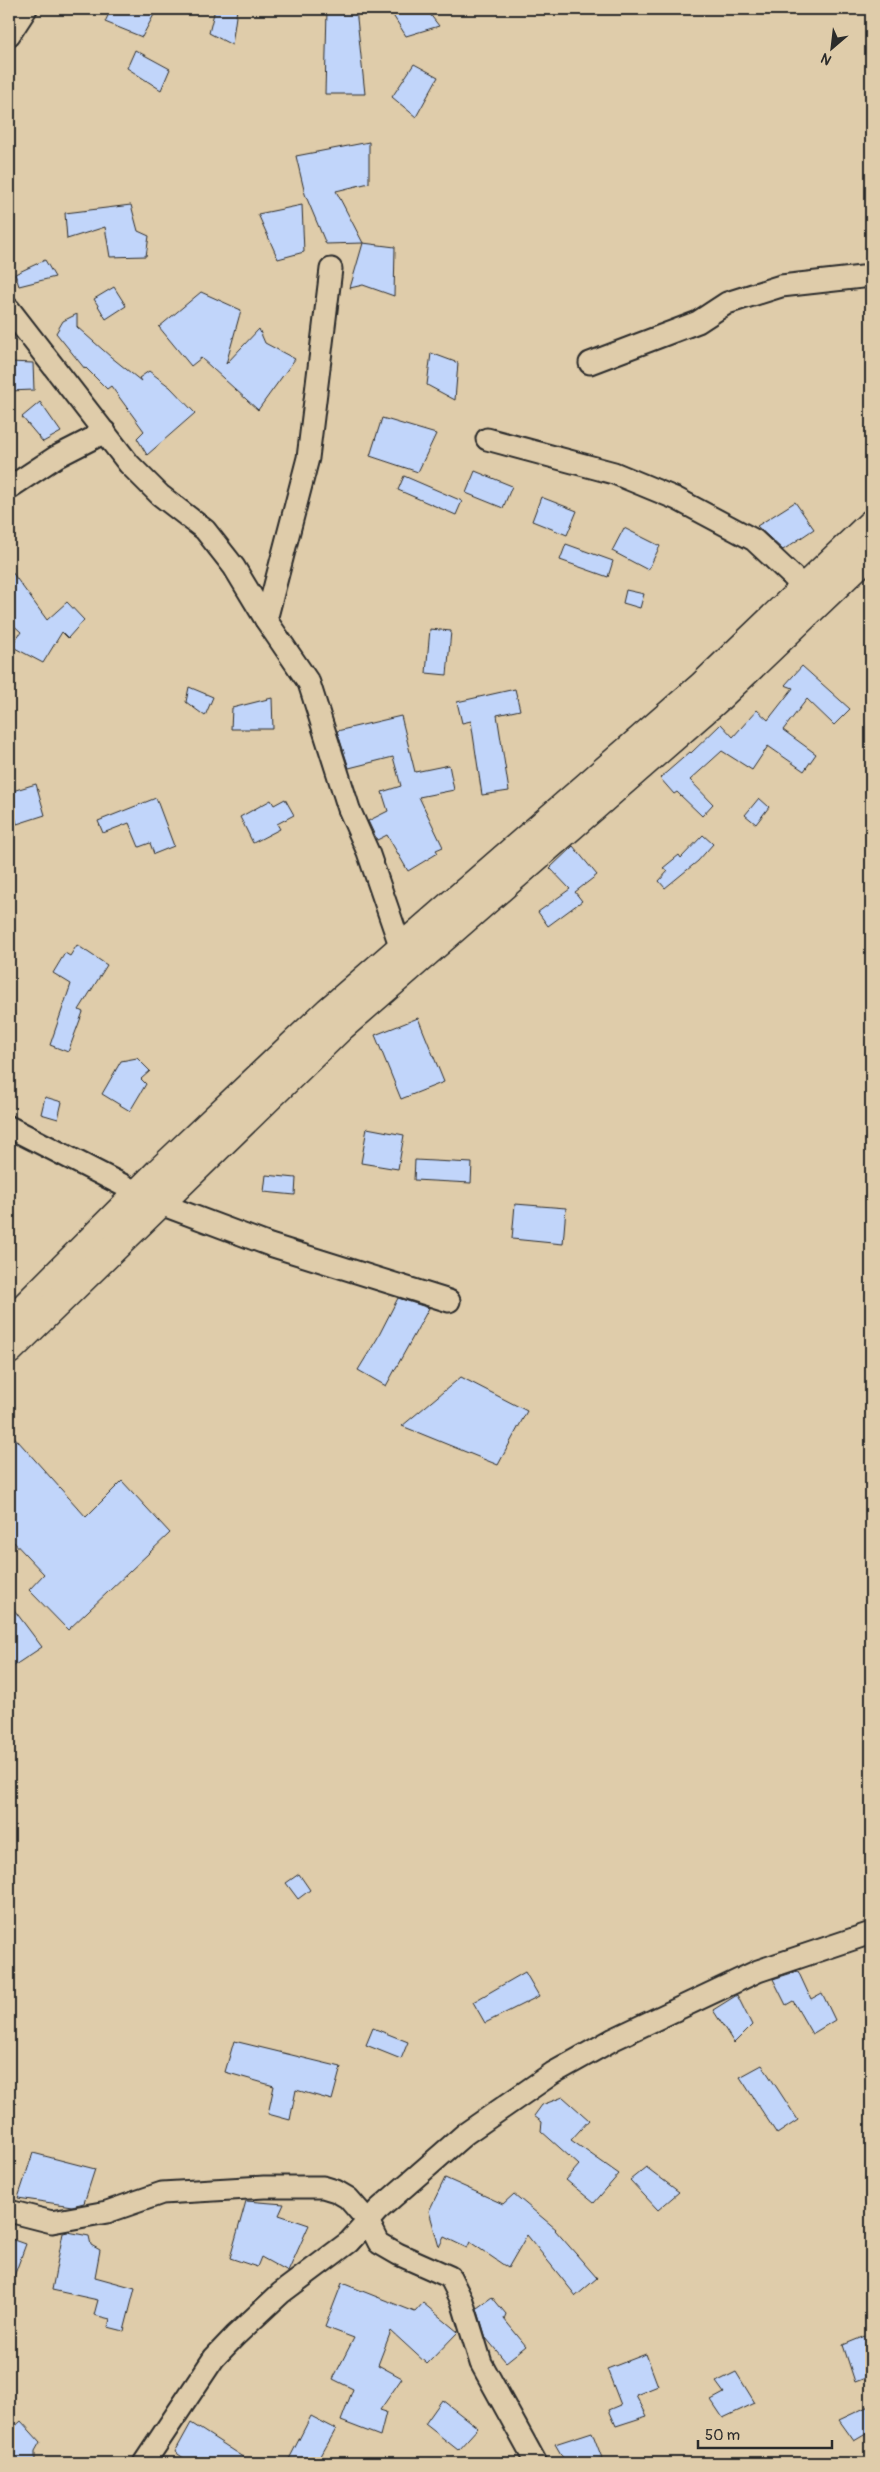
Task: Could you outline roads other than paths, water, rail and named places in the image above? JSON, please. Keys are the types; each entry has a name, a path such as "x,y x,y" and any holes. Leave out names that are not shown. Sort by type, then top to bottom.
{"main road":[{"path":"9,1350 294,1044 401,948 709,693 806,588 871,524"},
{"path":"9,1323 342,1026 709,693 871,552"}],"street":[{"path":"9,35 26,9"},
{"path":"266,620 308,458 330,269"},
{"path":"590,363 698,322 726,302 781,286 871,276"},
{"path":"9,309 129,464 160,495 206,530 234,567 266,620 310,683 348,809 368,852 401,948"},
{"path":"9,488 56,457 105,432"},
{"path":"487,439 614,472 677,499 754,540 806,588"},
{"path":"9,1127 148,1199 270,1245 449,1301"},
{"path":"144,2463 214,2358 282,2293 349,2242 368,2221 465,2134 562,2068 614,2039 758,1971 871,1933"},
{"path":"9,2211 52,2222 107,2212 162,2193 264,2187 322,2187 348,2198 368,2221 379,2243 398,2254 450,2277 462,2301 481,2363 536,2463"}]}
